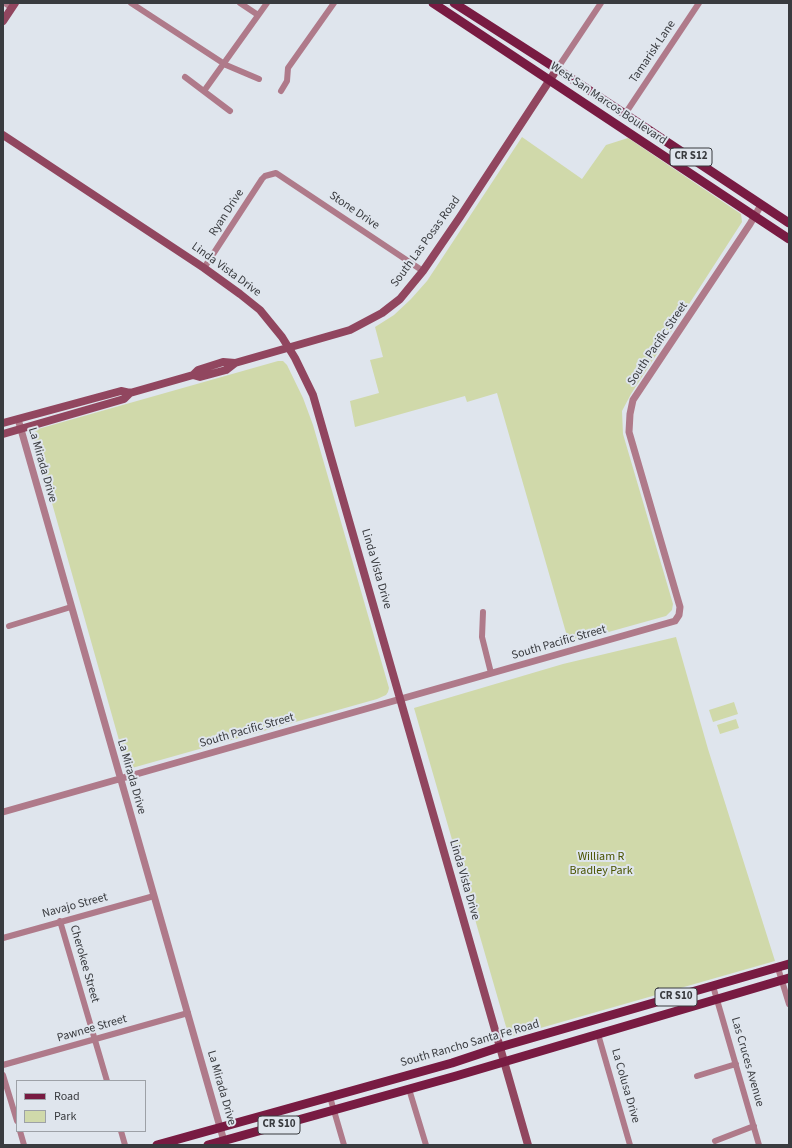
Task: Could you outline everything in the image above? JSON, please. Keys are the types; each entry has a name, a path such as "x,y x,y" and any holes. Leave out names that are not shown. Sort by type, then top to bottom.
{"main road":[{"name":"West San Marcos Boulevard","path":"433,3 789,239"},
{"path":"444,3 469,18 480,19"},
{"name":"West San Marcos Boulevard","path":"454,3 557,69 789,223"},
{"path":"3,21 11,5"},
{"name":"South Las Posas Road","path":"3,423 121,391 130,393 193,375 198,370 224,362 235,363 335,335 365,323 382,313 400,298 423,271 557,69"},
{"name":"Linda Vista Drive","path":"3,135 204,268 240,294 260,310 289,347 313,396 528,1145"},
{"name":"South Las Posas Road","path":"3,434 124,399 130,393"},
{"name":"South Rancho Santa Fe Road","path":"157,1145 330,1097 789,964"},
{"name":"CR S10","path":"208,1145 409,1089 785,979"}],"street":[{"path":"131,3 223,63 259,79"},
{"path":"240,3 258,15"},
{"path":"204,91 267,3"},
{"path":"281,91 287,81 288,68 334,3"},
{"path":"557,69 601,3"},
{"name":"Tamarisk Lane","path":"624,114 699,3"},
{"path":"184,77 230,111"},
{"name":"Stone Drive","path":"271,174 281,176 423,271"},
{"name":"Ryan Drive","path":"204,268 262,179 271,174"},
{"name":"South Pacific Street","path":"3,812 675,621 679,615 680,607 629,432 630,414 633,400 761,205"},
{"name":"La Mirada Drive","path":"18,419 224,1141"},
{"path":"9,626 71,607"},
{"path":"483,612 482,637 491,673"},
{"name":"Navajo Street","path":"3,938 154,896"},
{"name":"Cherokee Street","path":"60,922 107,1080"},
{"path":"778,968 785,979 789,1004"},
{"name":"Las Cruces Avenue","path":"713,986 760,1145"},
{"name":"Pawnee Street","path":"3,1066 188,1013"},
{"name":"La Colusa Drive","path":"598,1034 630,1145"},
{"path":"697,1076 736,1064"},
{"path":"3,1075 16,1118"},
{"path":"409,1089 426,1145"},
{"path":"330,1097 344,1145"},
{"path":"715,1141 754,1126"},
{"path":"20,1132 24,1145"},
{"path":"121,1132 125,1145"}],"green space":[{"path":"522,137 582,179 606,145 628,138 741,214 742,222 631,394 622,411 623,434 673,604 672,610 666,616 569,643 497,393 467,402 465,396 355,427 350,401 379,393 370,360 383,357 375,327 394,315 427,281"},
{"path":"278,361 283,361 287,365 303,398 313,425 389,688 388,692 386,695 377,699 132,768 128,767 126,765 33,433 38,429"},
{"name":"William R Bradley Park","path":"676,637 708,749 775,961 509,1037 414,708 563,664"},
{"path":"734,702 738,714 713,722 709,710"},
{"path":"736,719 739,728 720,734 717,725"}]}
